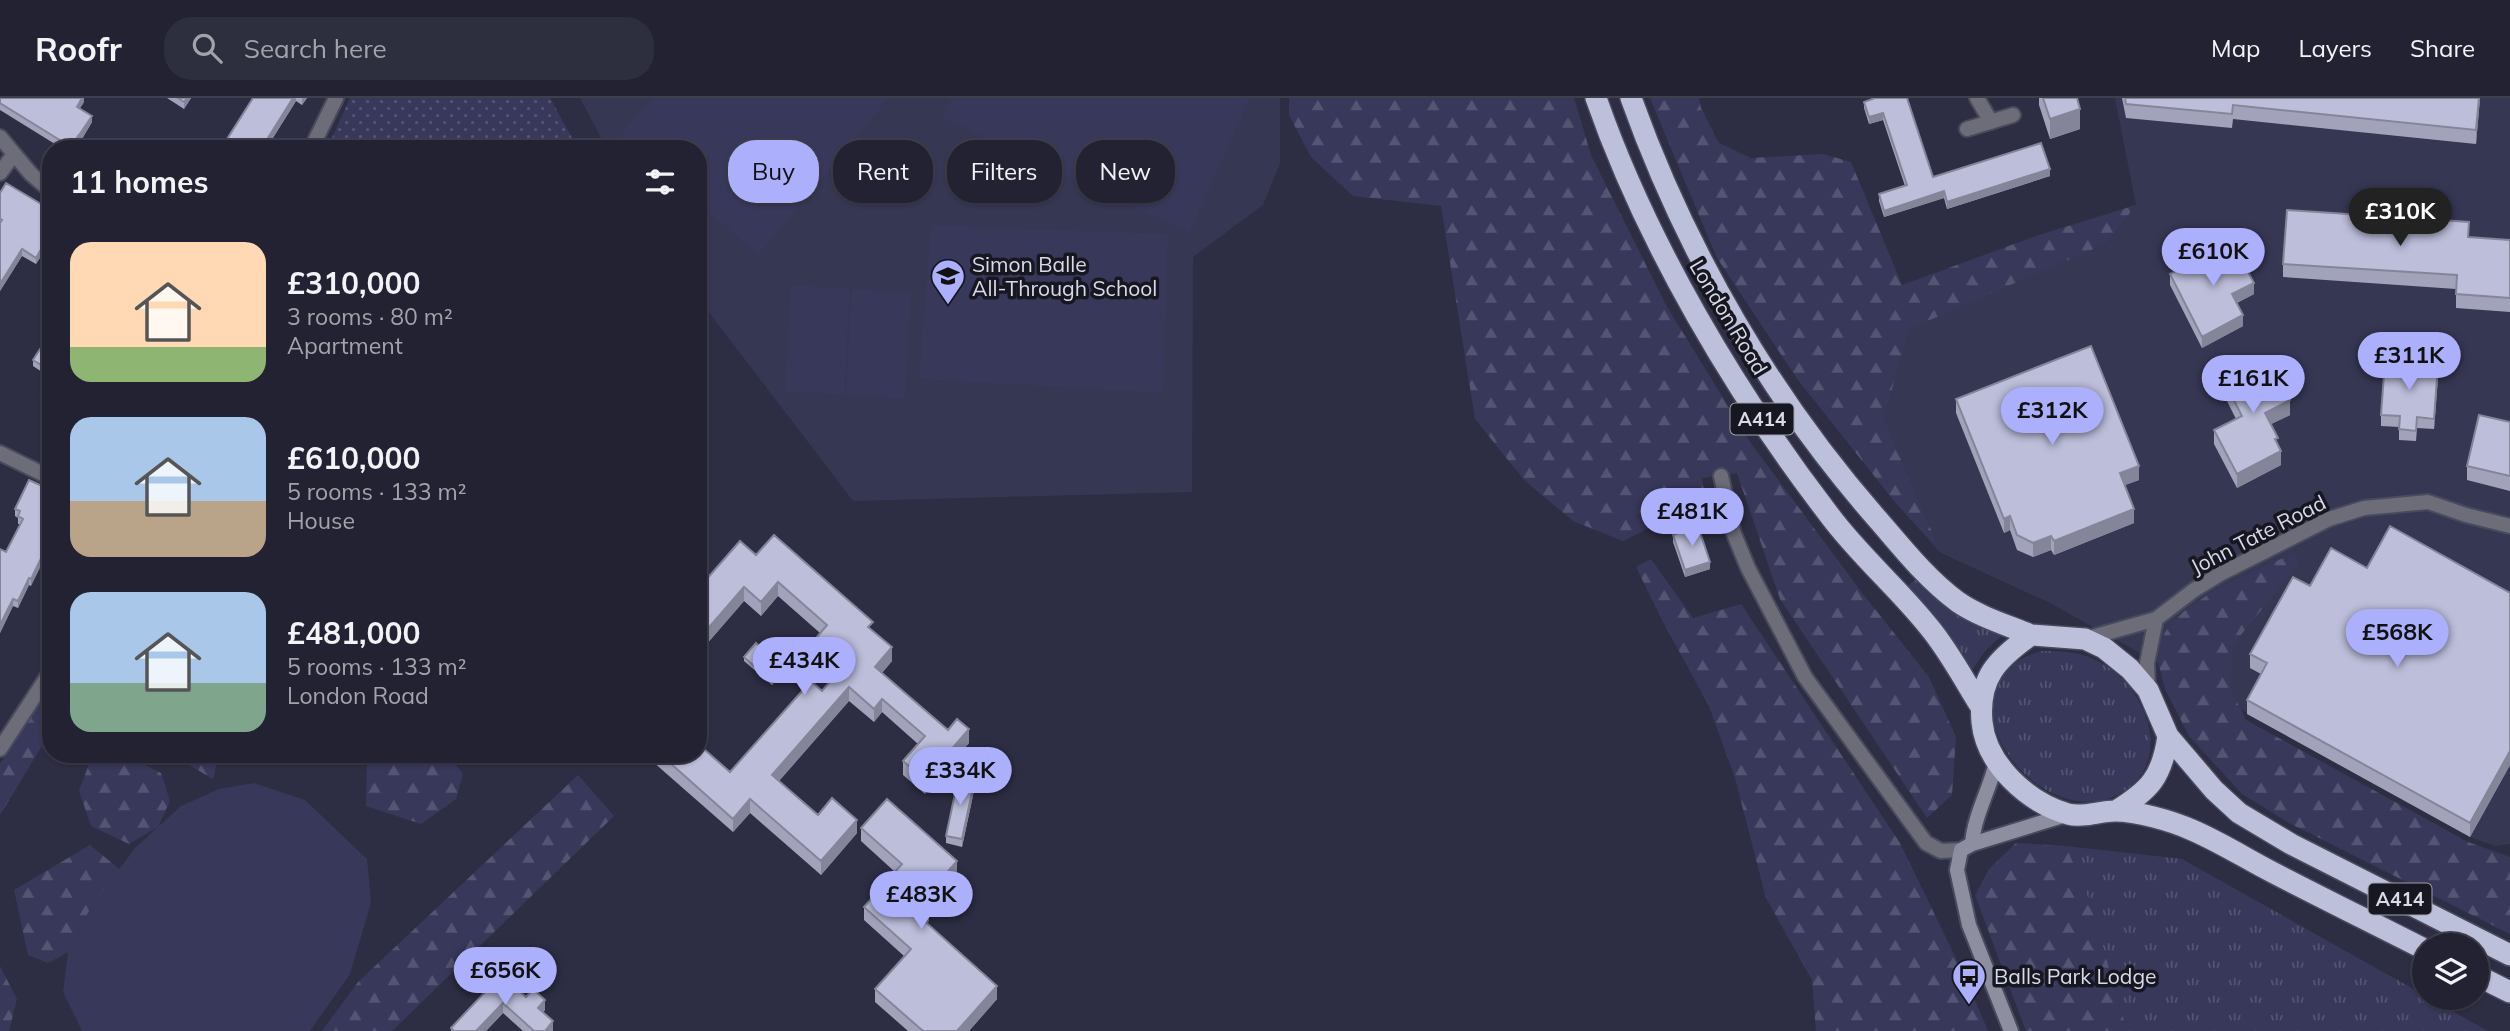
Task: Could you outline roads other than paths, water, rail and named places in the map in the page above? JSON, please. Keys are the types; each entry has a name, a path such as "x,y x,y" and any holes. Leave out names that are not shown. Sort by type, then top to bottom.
{"highway":[{"name":"London Road","path":"1596,98 1641,209 1683,290 1781,450 1832,519 1931,629 1981,707"},
{"name":"London Road","path":"1631,98 1673,201 1712,279 1761,363 1823,453 1862,502 1940,586 1959,602 1979,613 2031,635"},
{"path":"2031,635 2085,639 2104,648 2148,690 2168,736 2165,759 2155,780 2141,796 2116,811 2069,814 2041,801 2013,782 1996,763 1983,736 1981,707 1986,679 2001,658 2031,635"},
{"name":"A414","path":"2168,736 2214,790 2239,813 2291,844 2510,955"},
{"name":"A414","path":"2116,811 2180,825 2208,837 2412,943"},
{"path":"2489,982 2510,992"}],"main road":[{"path":"1996,763 1990,786 1957,870 1969,925 2011,1031"},
{"path":"1966,847 2069,814"}],"street":[{"path":"316,140 337,98"},
{"path":"1977,98 1991,122"},
{"path":"1967,130 2013,115"},
{"path":"0,136 42,183"},
{"path":"0,173 14,154"},
{"path":"0,453 42,474"},
{"path":"1721,477 1734,534 1748,568 1805,677 1926,843 1941,851 1966,847"},
{"name":"John Tate Road","path":"2156,619 2220,574 2329,519 2356,510 2428,502 2510,526"},
{"path":"2085,639 2156,619 2147,663 2148,690"},
{"path":"0,748 42,685"}],"place":[{"name":"Simon Balle All-Through School","path":"948,306"},
{"name":"Balls Park Lodge","path":"1969,1006"}]}
